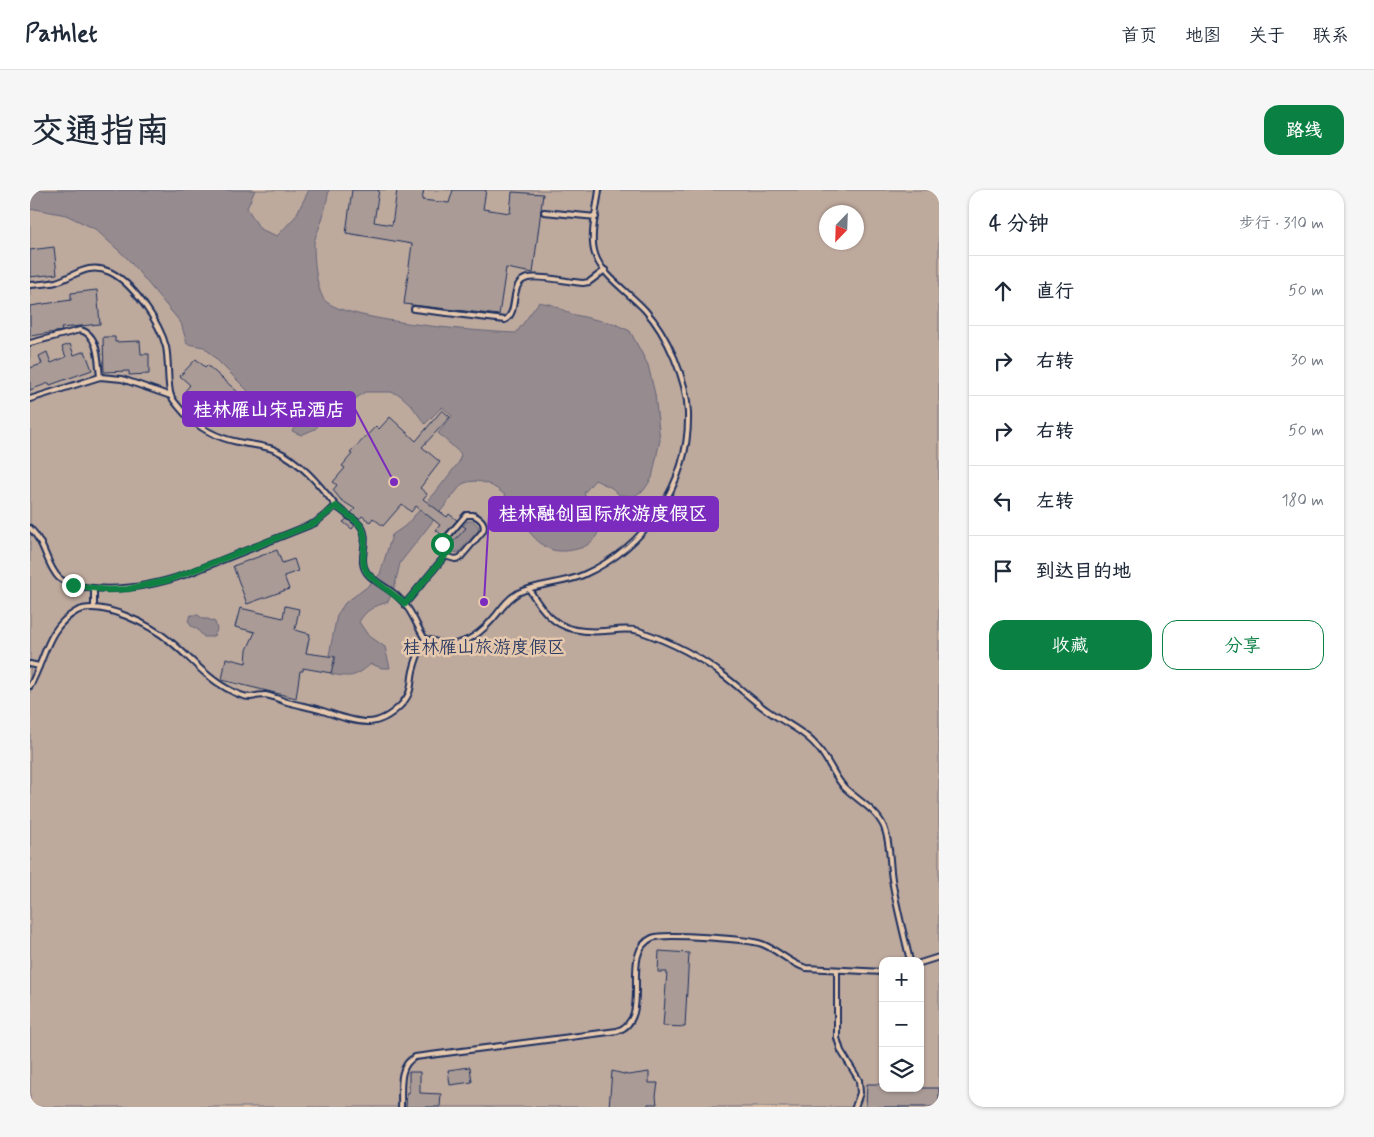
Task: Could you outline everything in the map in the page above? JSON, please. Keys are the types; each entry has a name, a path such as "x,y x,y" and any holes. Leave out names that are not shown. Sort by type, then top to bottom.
{"lane":[{"path":"30,285 54,282 76,272 90,269 103,269 118,277 150,312 161,332 167,355 171,396 185,414 209,432 239,443 254,444 273,449 302,467 321,486 336,506 360,526 365,534 363,560 364,568 368,575 398,596 405,604 425,639 448,644 468,640 489,623 508,600 517,594 529,589 568,581 585,574 625,549 656,518 676,478 683,454 687,428 686,396 671,352 654,322 645,310 599,263 593,248 599,190"},
{"path":"544,212 596,217"},
{"path":"414,308 504,320 510,315 518,285 526,278 583,283 589,282 605,270"},
{"path":"30,343 80,330 87,332 93,337 100,377"},
{"path":"30,399 100,377 122,379 171,396"},
{"path":"30,528 41,541 52,568 61,580 73,585 94,589 128,589 178,577 315,523 336,506"},
{"path":"466,515 473,515 483,522 483,531 460,558 455,559 445,556 441,549 442,542 466,515"},
{"path":"405,604 445,556"},
{"path":"94,589 94,608"},
{"path":"529,589 547,615 562,626 587,632 636,630 700,659 723,674 755,702 805,735 819,749 844,787 870,810 883,825 890,848 892,880 909,957"},
{"path":"30,686 40,666 49,640 59,624 76,612 94,608 123,615 163,635 204,672 226,688 241,695 251,697 267,695 344,718 369,722 385,718 400,706 409,695 413,672 425,639"},
{"path":"30,664 40,666"},
{"path":"401,1107 402,1072 407,1062 415,1057 623,1029 633,1016 637,960 640,950 653,937 667,936 756,942 775,950 797,965 806,968 879,972"},
{"path":"924,962 939,957"},
{"path":"837,971 837,1038 841,1051 856,1072 859,1080 860,1093 855,1107"}],"green space":[{"name":"桂林雁山旅游度假区","path":"30,190 939,190 939,1107 30,1107"}],"shaded area":[{"path":"30,190 255,190 247,208 260,229 277,236 295,217 309,190 329,190 315,239 314,251 321,293 323,298 334,306 354,313 413,324 516,333 539,302 553,305 571,314 615,324 630,331 648,365 655,394 660,440 652,478 644,490 634,496 619,495 612,488 595,480 584,493 599,530 598,534 584,547 565,551 553,550 545,547 538,541 525,527 505,495 495,488 485,483 474,481 462,484 400,563 395,585 388,602 371,609 359,622 368,635 385,647 390,668 382,668 371,664 361,672 349,676 331,674 336,657 329,655 337,615 345,603 367,587 380,574 392,535 405,526 435,493 459,462 461,454 438,433 452,416 442,407 425,424 411,405 400,395 391,392 365,392 330,414 315,429 301,435 292,431 301,417 302,406 290,397 270,400 263,406 204,347 187,344 181,323 127,258 95,229 66,215 35,209 30,210"},
{"path":"467,521 473,521 479,527 478,531 459,552 453,552 448,544"},
{"path":"191,615 198,615 203,619 215,622 217,629 215,635 204,637 197,629 191,626 188,620"}],"building":[{"path":"352,190 379,190 374,222 392,225 397,190 424,190 422,200 449,203 453,190 486,190 483,209 510,213 512,192 543,194 533,273 506,268 499,315 404,304 412,244 346,233"},
{"path":"54,247 57,274 30,277 30,250"},
{"path":"97,290 100,324 61,328 62,331 30,336 30,306 71,300 71,293"},
{"path":"103,337 115,337 115,342 140,341 141,354 149,354 149,374 129,375 129,371 104,372"},
{"path":"70,344 74,355 85,351 92,370 30,390 30,368 42,364 39,356 47,352 51,363 66,357 62,347"},
{"path":"196,359 205,367 207,365 255,407 241,423 230,413 224,421 212,411 210,414 198,404 193,410 183,400 188,394 185,391 190,385 180,376"},
{"path":"442,410 450,417 422,447 440,462 420,488 427,494 423,499 447,517 449,514 457,520 443,536 436,530 440,525 416,506 411,512 402,504 383,526 373,518 370,522 362,516 359,519 351,513 355,509 341,500 333,490 337,485 333,482 345,468 342,466 352,454 350,453 376,426 379,429 390,417 416,441"},
{"path":"347,519 355,525 352,529 343,522"},
{"path":"462,525 466,528 452,543 449,541"},
{"path":"277,550 282,563 294,559 298,571 284,576 289,589 247,604 233,566"},
{"path":"285,606 299,609 295,630 310,634 306,653 335,657 331,673 303,668 303,671 300,671 296,698 222,680 226,658 246,663 247,650 255,632 235,627 240,608 283,618"},
{"path":"659,951 689,953 685,1027 663,1026 667,972 658,972"},
{"path":"470,1067 472,1082 450,1085 448,1070"},
{"path":"612,1071 628,1075 649,1072 649,1083 658,1083 657,1104 648,1104 648,1107 609,1107"},
{"path":"409,1072 420,1072 420,1093 441,1094 440,1107 406,1107 407,1092 409,1093"},
{"path":"867,1084 879,1084 879,1092 924,1092 924,1088 939,1088 939,1107 866,1107"}],"place":[{"name":"桂林雁山宋品酒店","path":"394,482"},
{"name":"桂林融创国际旅游度假区","path":"484,602"}],"route":[{"path":"73,585 107,590 128,589 169,580 315,523 336,506 360,526 365,534 363,560 364,568 368,575 398,596 405,604 445,556 441,549 442,544"}]}
